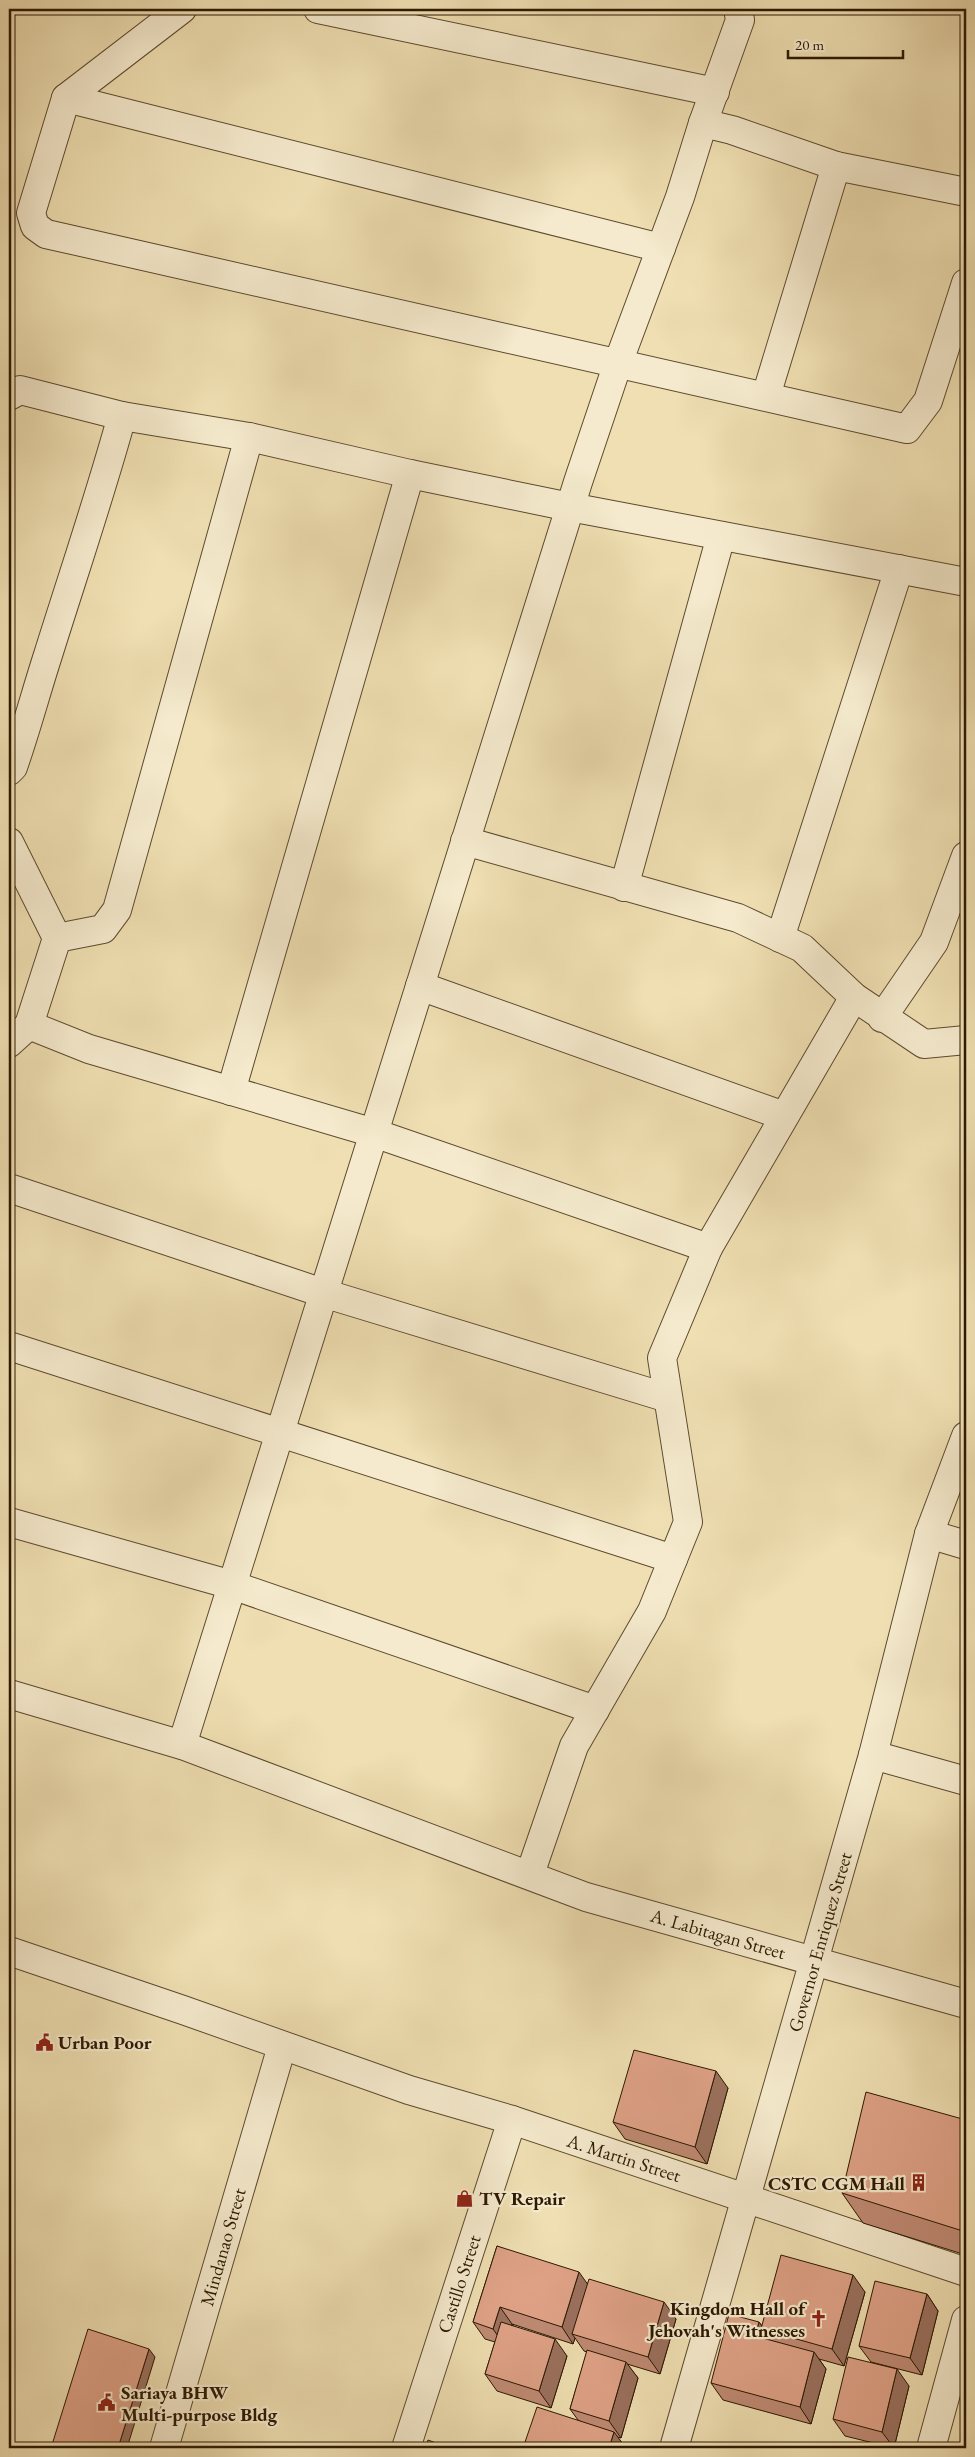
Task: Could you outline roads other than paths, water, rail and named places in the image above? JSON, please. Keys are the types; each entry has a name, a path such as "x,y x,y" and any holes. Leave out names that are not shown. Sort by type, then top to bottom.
{"street":[{"path":"182,9 66,98 31,213 35,226 46,234 618,362 907,429 928,401 966,283"},
{"path":"318,9 715,92"},
{"path":"182,1745 570,508 618,362 680,197 703,123 740,20 738,9"},
{"path":"66,98 661,248"},
{"path":"703,123 732,130 836,166 966,192"},
{"path":"766,396 836,166"},
{"path":"9,396 20,390 122,416 249,437 570,508 966,582"},
{"path":"9,771 13,767 26,730 47,657 103,487 122,416"},
{"path":"57,938 103,929 117,910 249,437"},
{"path":"231,1091 410,474"},
{"path":"624,886 721,536"},
{"path":"780,938 899,569"},
{"path":"465,840 738,918 802,948 854,997 882,1018 924,1044 966,1040"},
{"path":"9,842 57,938 29,1025 9,1043"},
{"path":"882,1018 934,942 966,856"},
{"path":"420,986 784,1116"},
{"path":"530,1874 574,1746 652,1611 688,1522 662,1358 708,1248 854,997"},
{"path":"29,1025 89,1049 374,1133 708,1248"},
{"path":"9,1188 323,1293 668,1398"},
{"path":"9,1346 280,1431 673,1559"},
{"name":"Governor Enriquez Street","path":"674,2448 873,1754 929,1534 966,1436"},
{"path":"9,1522 232,1585 595,1710"},
{"path":"929,1534 966,1545"},
{"name":"A. Labitagan Street","path":"9,1694 182,1745 530,1874 586,1897 966,2004"},
{"path":"873,1754 966,1782"},
{"name":"A. Martin Street","path":"9,1951 409,2090 512,2120 966,2272"},
{"name":"Mindanao Street","path":"164,2448 282,2046"},
{"name":"Castillo Street","path":"406,2448 512,2120"},
{"path":"931,2448 966,2320"}],"place":[{"name":"Urban Poor","path":"44,2042"},
{"name":"CSTC CGM Hall","path":"919,2183"},
{"name":"TV Repair","path":"465,2198"},
{"name":"Kingdom Hall of Jehovah's Witnesses","path":"819,2319"},
{"name":"Sariaya BHW Multi-purpose Bldg","path":"107,2403"}]}
